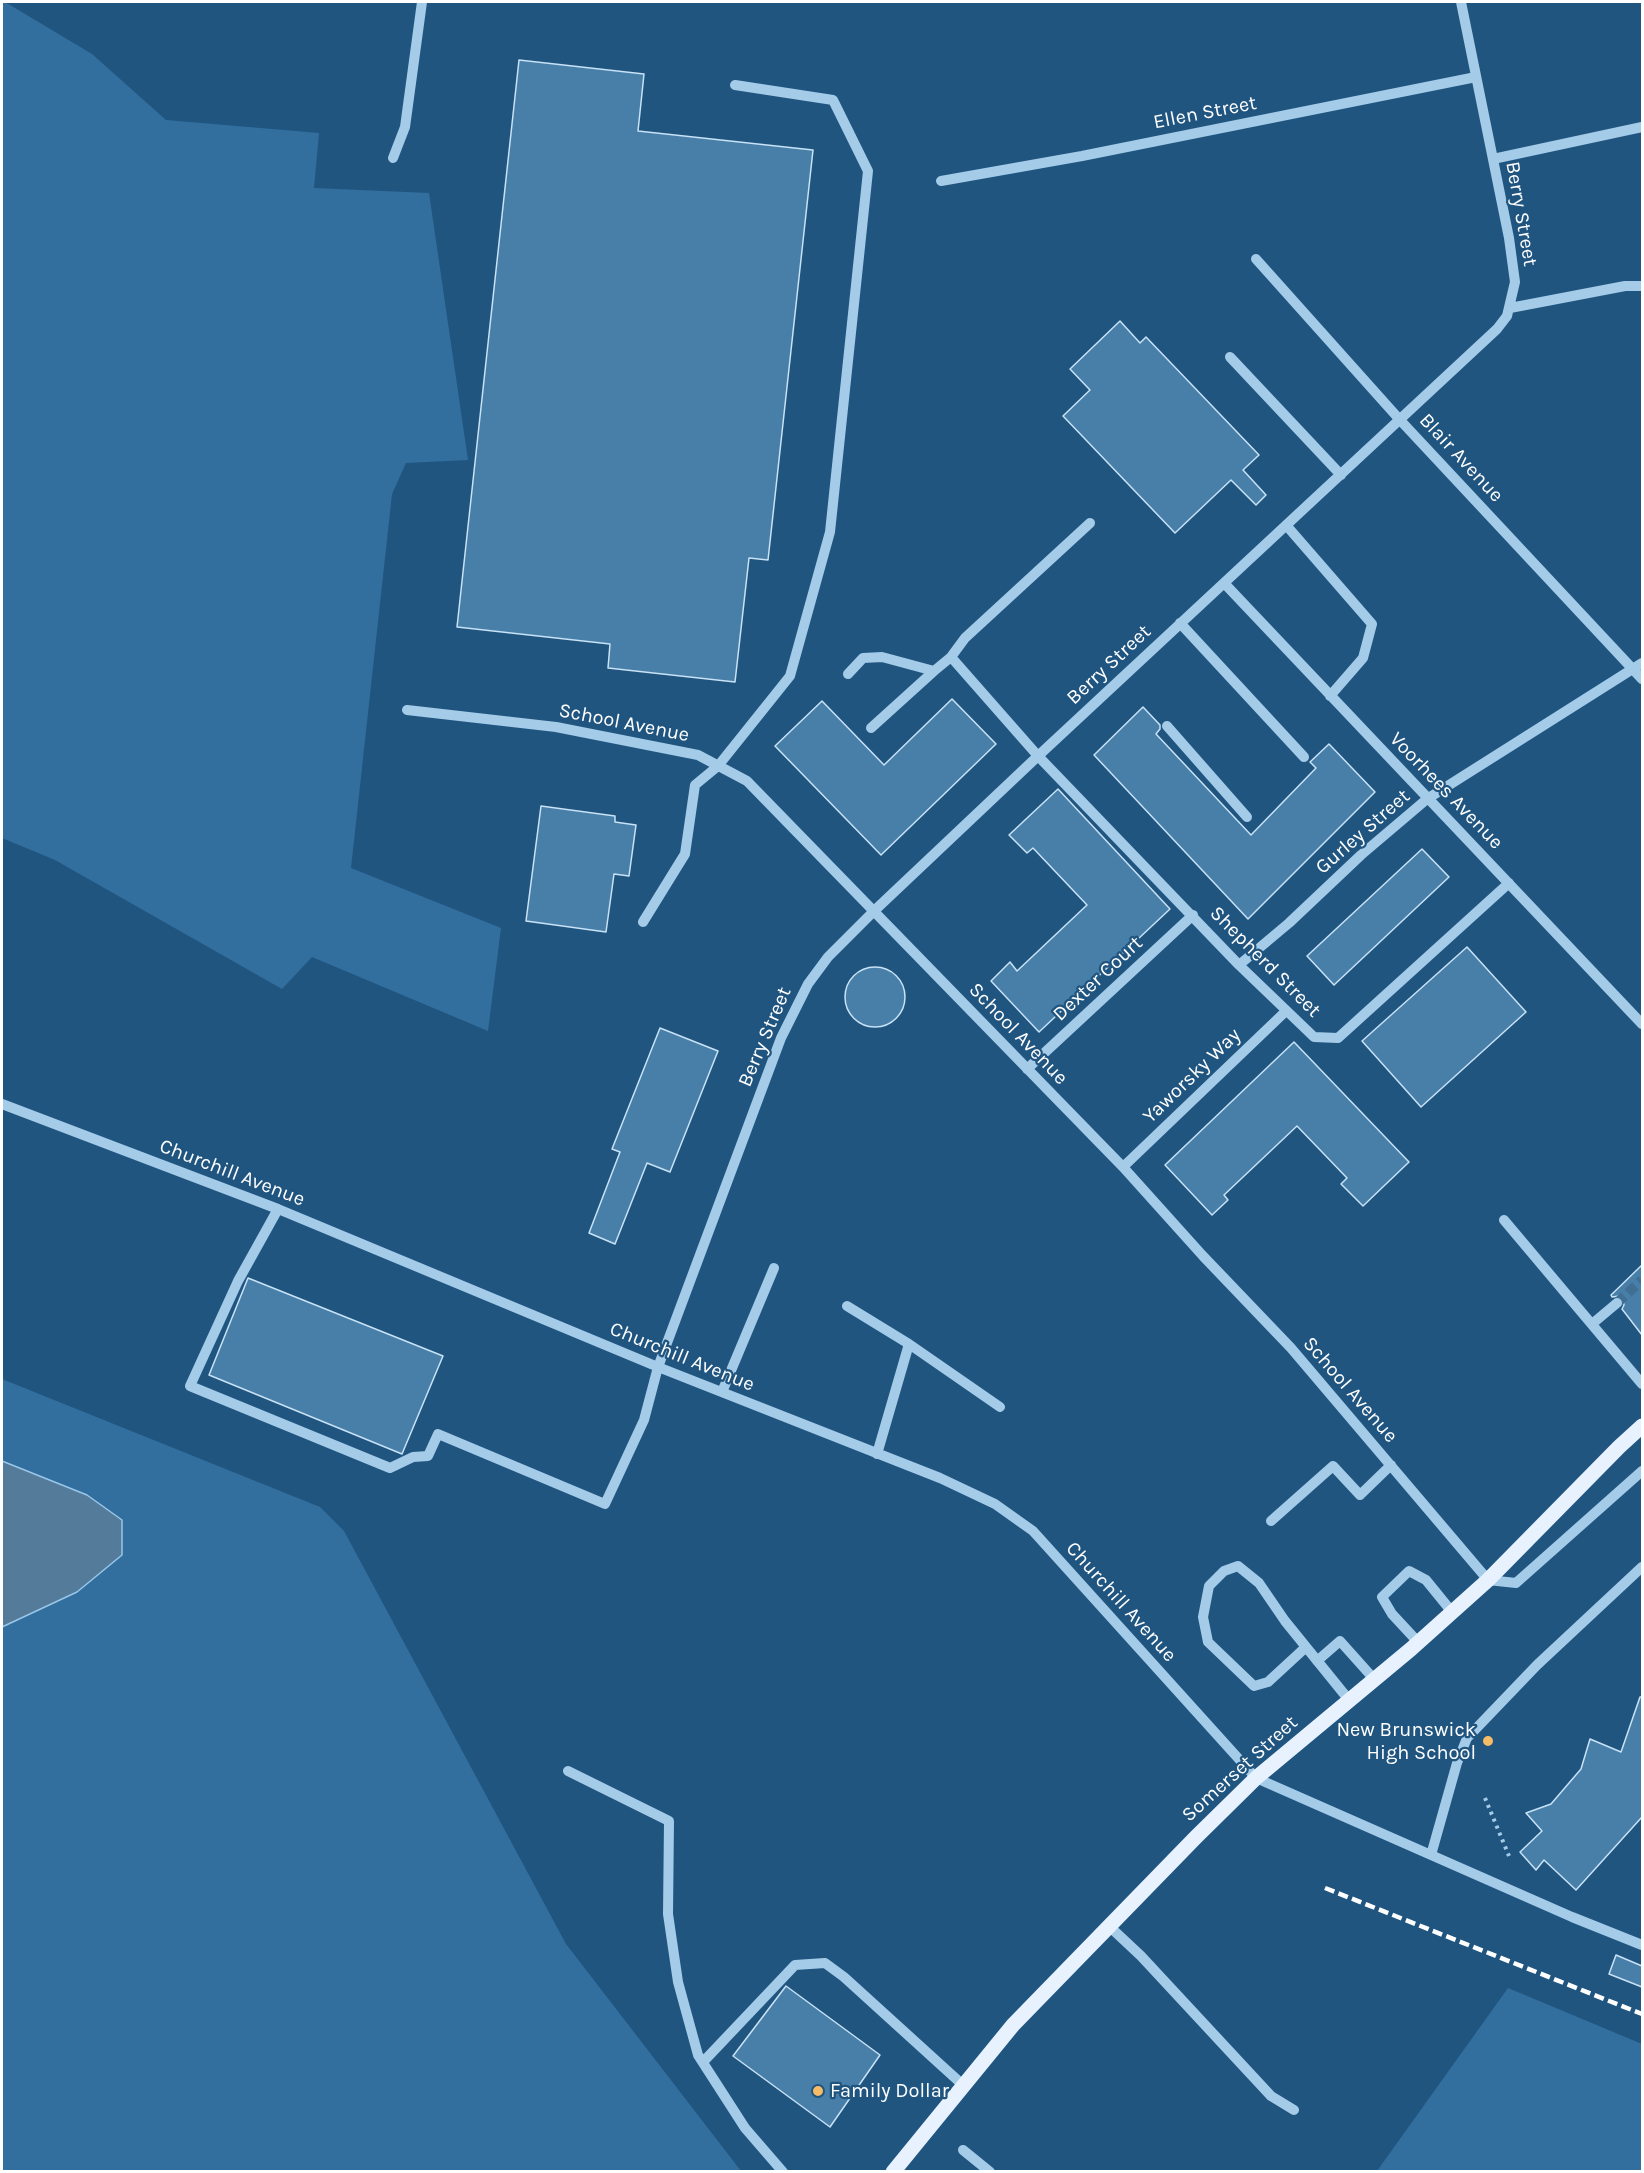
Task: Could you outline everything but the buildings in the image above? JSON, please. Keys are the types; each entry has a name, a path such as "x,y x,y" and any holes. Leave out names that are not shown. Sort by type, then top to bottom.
{"main road":[{"name":"Somerset Street","path":"893,2172 1013,2025 1256,1778 1488,1580 1642,1426"}],"street":[{"path":"393,158 405,127 422,2"},
{"name":"Berry Street","path":"278,1209 238,1281 190,1386 390,1468 413,1457 428,1456 438,1434 605,1504 644,1419 658,1367 781,1038 815,975 828,957 873,911 1400,420 1507,316 1515,282 1509,238 1461,2"},
{"name":"Ellen Street","path":"941,181 1082,156 1476,77"},
{"path":"643,922 685,854 695,785 718,766 790,676 830,532 868,171 833,100 735,85"},
{"path":"1493,159 1642,127"},
{"name":"Blair Avenue","path":"1256,259 1400,420 1638,666 1642,679"},
{"path":"1510,308 1625,286 1642,286"},
{"path":"1230,357 1341,475"},
{"path":"871,728 951,657 965,638 1090,523"},
{"path":"1286,525 1372,624 1363,658 1330,696"},
{"name":"Voorhees Avenue","path":"1224,583 1642,1024"},
{"path":"1180,623 1304,756"},
{"path":"848,674 863,658 882,657 934,671"},
{"name":"Shepherd Street","path":"951,657 1038,756 1239,965 1314,1037 1338,1038 1509,883"},
{"name":"Gurley Street","path":"1239,965 1427,799 1638,666"},
{"name":"School Avenue","path":"407,711 556,727 698,755 747,781 1123,1167 1203,1256 1291,1348 1488,1580"},
{"path":"1167,726 1247,818"},
{"name":"Dexter Court","path":"1027,1069 1193,915"},
{"name":"Yaworsky Way","path":"1123,1167 1286,1011"},
{"name":"Churchill Avenue","path":"2,1104 278,1209 658,1367 940,1478 995,1504 1033,1531 1256,1778"},
{"path":"1504,1220 1642,1384"},
{"path":"722,1392 774,1268"},
{"path":"1592,1324 1617,1303"},
{"path":"847,1306 909,1344 999,1407"},
{"path":"877,1454 909,1344"},
{"path":"1271,1521 1333,1466 1360,1495 1391,1465"},
{"path":"1488,1580 1516,1583 1642,1471"},
{"path":"1306,1647 1268,1682 1254,1686 1208,1642 1203,1617 1209,1586 1224,1571 1238,1566 1259,1583 1285,1621 1349,1700"},
{"path":"1431,1855 1457,1764 1467,1738 1537,1665 1642,1567"},
{"path":"1418,1642 1393,1615 1382,1597 1409,1571 1426,1580 1452,1612"},
{"path":"1317,1660 1340,1641 1374,1679"},
{"path":"568,1771 669,1821 668,1914 678,1982 698,2055 745,2127 783,2172"},
{"path":"1256,1778 1572,1917 1642,1945"},
{"path":"1109,1926 1141,1956 1271,2096 1294,2110"},
{"path":"703,2062 795,1965 825,1963 844,1977 964,2086"},
{"path":"963,2150 990,2172"}],"path":[{"path":"1485,1798 1509,1856"}],"shaded area":[{"path":"2,2 92,54 166,120 319,133 314,188 429,193 468,460 406,463 392,494 351,868 501,928 488,1031 312,957 282,989 55,860 2,838"},
{"path":"2,1379 320,1507 344,1531 566,1944 741,2171 2,2171"},
{"path":"2,1461 87,1495 122,1520 122,1555 77,1592 2,1627"},
{"path":"1508,1988 1642,2044 1642,2171 1377,2171"}],"tunnel":[{"path":"1617,1303 1642,1280"}],"railway":[{"path":"1325,1888 1642,2014"}],"place":[{"name":"New Brunswick High School","path":"1488,1741"},
{"name":"Family Dollar","path":"818,2091"}]}
